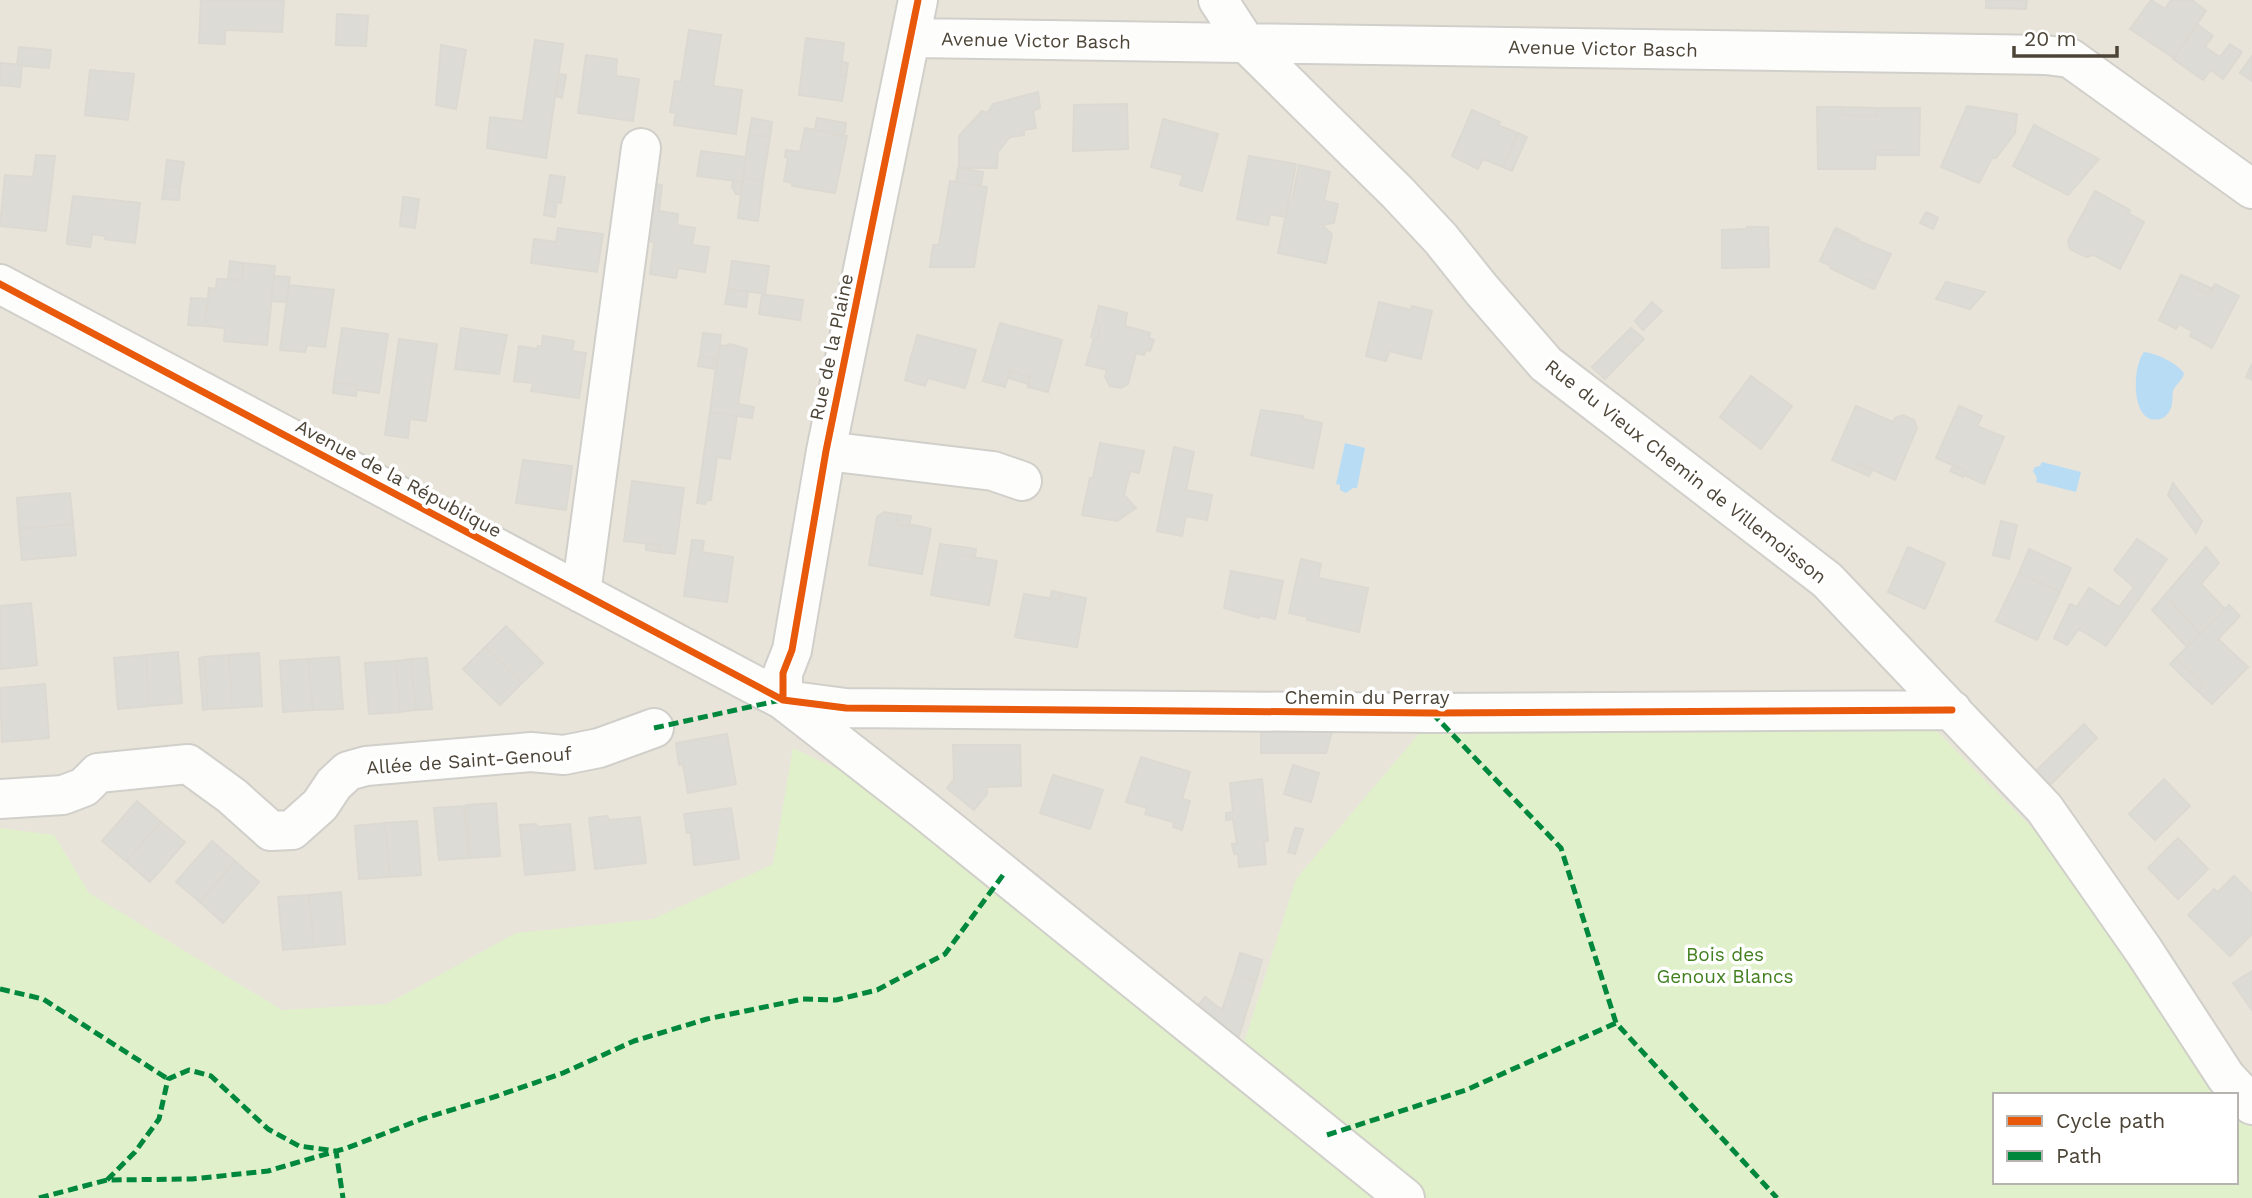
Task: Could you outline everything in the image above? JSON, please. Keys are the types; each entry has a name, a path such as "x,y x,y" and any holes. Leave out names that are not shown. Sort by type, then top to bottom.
{"street":[{"name":"Rue de la Plaine","path":"783,700 783,673 792,650 826,451 918,0"},
{"name":"Rue du Vieux Chemin de Villemoisson","path":"1218,0 1246,43 1441,239 1546,364 1827,580 2044,808 2144,950 2226,1077 2252,1105"},
{"name":"Avenue Victor Basch","path":"911,38 2045,55 2070,58 2252,189"},
{"path":"581,593 641,148"},
{"name":"Avenue de la République","path":"0,284 783,700"},
{"path":"826,451 993,471 1022,481"},
{"path":"783,700 923,809 1405,1198"},
{"name":"Chemin du Perray","path":"783,700 860,708 1432,713 1952,710"},
{"name":"Allée de Saint-Genouf","path":"0,799 63,795 84,787 98,773 188,764 232,796 271,831 292,830 320,805 334,784 348,771 366,766 531,752 564,755 599,748 654,728"}],"shaded area":[{"path":"0,0 2252,0 2252,1198 0,1198"}],"green space":[{"name":"Bois des Genoux Blancs","path":"1423,729 1936,730 2034,830 2134,969 2252,1105 2252,1198 0,1198 0,828 54,835 89,893 282,1010 387,1004 516,933 653,919 773,864 793,748 848,774 1011,904 1236,1068 1296,879"}],"water":[{"path":"2144,352 2166,359 2184,373 2173,391 2170,410 2160,419 2150,419 2143,413 2136,393 2137,369"},
{"path":"1345,443 1365,448 1357,488 1346,493 1336,484"},
{"path":"2042,462 2081,472 2076,492 2036,482 2033,471"}],"building":[{"path":"201,0 284,0 282,32 225,30 225,44 199,43"},
{"path":"1986,0 2027,0 2026,9 1986,8"},
{"path":"2151,0 2165,9 2171,0 2192,0 2206,11 2174,58 2130,29"},
{"path":"337,14 368,16 366,46 336,45"},
{"path":"2197,24 2213,36 2205,47 2220,57 2230,44 2242,52 2223,79 2211,70 2203,80 2173,59"},
{"path":"689,30 721,35 713,86 742,90 736,134 674,125 676,113 670,112 675,81 681,82"},
{"path":"806,38 844,43 840,76 846,77 842,101 799,95"},
{"path":"535,40 563,44 546,158 487,148 490,117 523,121"},
{"path":"441,45 466,50 456,109 436,105"},
{"path":"19,47 51,50 49,68 17,65"},
{"path":"586,55 617,59 616,76 639,79 633,121 578,113"},
{"path":"2252,56 2252,81 2240,73"},
{"path":"842,62 848,63 846,77 840,76"},
{"path":"0,63 22,65 20,87 0,85"},
{"path":"90,70 134,74 128,120 85,115"},
{"path":"559,74 566,75 562,98 556,96"},
{"path":"1038,92 1040,108 1033,111 1036,128 1024,130 1024,135 1010,137 998,152 997,168 959,168 959,136 982,111 987,113 993,104"},
{"path":"1127,104 1128,149 1073,151 1074,105"},
{"path":"1967,106 2017,114 2015,133 1996,158 1992,158 1979,183 1941,167"},
{"path":"1817,107 1843,107 1843,115 1877,116 1878,108 1920,108 1919,155 1897,155 1896,150 1876,150 1875,169 1818,169"},
{"path":"1843,107 1878,108 1877,116 1843,115"},
{"path":"1472,110 1518,133 1503,167 1483,159 1478,169 1452,156"},
{"path":"752,118 772,122 770,137 749,134"},
{"path":"817,118 846,123 844,136 815,130"},
{"path":"1163,119 1218,134 1202,191 1180,185 1183,175 1151,167"},
{"path":"2034,125 2099,159 2068,195 2013,166"},
{"path":"805,128 847,136 835,193 792,186 792,183 784,181 788,158 785,157 786,150 800,152"},
{"path":"1518,133 1527,137 1512,171 1503,167"},
{"path":"749,134 770,137 763,181 743,177"},
{"path":"1876,150 1896,150 1897,155 1876,155"},
{"path":"701,151 746,157 743,182 697,176"},
{"path":"36,155 55,156 46,231 0,226 5,175 33,177"},
{"path":"1249,156 1296,164 1286,217 1270,214 1268,225 1237,219"},
{"path":"167,160 184,162 180,188 164,185"},
{"path":"1299,165 1330,172 1324,201 1338,204 1334,223 1322,225 1332,234 1326,263 1278,253"},
{"path":"958,168 983,172 981,186 956,182"},
{"path":"550,175 565,177 561,203 546,201"},
{"path":"743,177 763,181 758,221 738,218"},
{"path":"733,181 743,182 741,194 736,194 732,187"},
{"path":"950,181 987,187 974,267 930,267 933,245 939,245"},
{"path":"646,183 662,185 659,211 678,214 677,225 695,228 692,245 709,247 705,272 678,268 676,278 650,274 654,242 639,240"},
{"path":"164,185 180,188 179,200 162,199"},
{"path":"2095,191 2130,210 2128,213 2144,222 2120,269 2094,255 2086,257 2070,249 2068,241"},
{"path":"73,196 140,203 135,243 105,239 105,236 92,234 91,243 67,240"},
{"path":"403,197 419,199 415,228 400,226"},
{"path":"546,201 557,202 555,217 544,215"},
{"path":"1926,212 1938,218 1933,229 1920,223"},
{"path":"1768,227 1769,267 1722,268 1722,230"},
{"path":"558,228 603,234 597,272 531,263 534,239 556,242"},
{"path":"1836,228 1859,239 1857,241 1834,231"},
{"path":"1834,231 1891,254 1877,283 1864,278 1861,283 1820,261"},
{"path":"67,240 91,243 90,247 67,244"},
{"path":"230,261 243,263 242,280 228,279"},
{"path":"732,261 769,266 765,294 728,289"},
{"path":"243,263 275,266 267,345 224,341 225,328 205,326 209,288 216,289 217,279 242,280"},
{"path":"2181,275 2200,283 2197,288 2209,294 2215,284 2239,296 2212,348 2190,336 2192,331 2179,324 2176,329 2159,320"},
{"path":"274,276 290,277 286,302 271,301"},
{"path":"1864,278 1877,283 1874,289 1861,283"},
{"path":"1946,282 1985,292 1970,309 1936,299"},
{"path":"2200,283 2213,289 2209,294 2197,288"},
{"path":"289,285 334,290 325,347 307,345 305,352 280,350"},
{"path":"728,289 748,292 746,307 725,304"},
{"path":"762,294 803,300 800,320 759,314"},
{"path":"191,298 207,299 205,326 188,325"},
{"path":"1379,302 1411,310 1412,306 1432,311 1421,359 1389,351 1386,361 1366,356"},
{"path":"1652,302 1662,311 1643,330 1635,321"},
{"path":"1099,306 1127,313 1125,326 1150,333 1149,338 1154,340 1150,351 1146,350 1144,355 1136,353 1128,384 1121,388 1110,386 1105,377 1107,370 1086,365 1094,338 1098,339 1100,325 1095,323"},
{"path":"1000,323 1062,340 1048,392 1028,387 1030,377 1010,371 1005,387 983,381"},
{"path":"1095,323 1100,325 1098,339 1091,337"},
{"path":"342,328 388,334 379,393 357,390 357,385 334,382"},
{"path":"461,328 507,335 499,374 455,369"},
{"path":"1631,328 1644,339 1635,348 1623,336"},
{"path":"703,333 721,335 718,359 700,356"},
{"path":"917,335 976,350 965,388 928,378 925,386 905,380"},
{"path":"543,336 574,341 572,351 586,353 579,398 531,391 533,383 514,381 519,346 537,349 542,346"},
{"path":"1623,336 1635,348 1605,379 1592,367"},
{"path":"399,339 437,344 426,421 410,419 408,438 385,435"},
{"path":"730,344 747,349 738,404 754,407 752,418 710,412 719,345"},
{"path":"700,356 718,359 716,369 698,366"},
{"path":"2252,364 2252,380 2246,377"},
{"path":"1010,371 1030,377 1028,384 1009,378"},
{"path":"1751,376 1792,406 1761,449 1720,417"},
{"path":"334,382 357,385 356,396 333,393"},
{"path":"1856,406 1893,422 1895,418 1903,415 1914,420 1917,428 1895,480 1858,463 1855,470 1832,460"},
{"path":"1959,406 1982,416 1977,426 2004,437 1984,484 1964,475 1966,471 1936,458"},
{"path":"1261,410 1303,416 1303,419 1322,423 1313,468 1251,455"},
{"path":"710,412 737,416 730,459 717,457 711,500 707,500 705,504 697,503"},
{"path":"1100,443 1144,451 1139,473 1130,471 1124,495 1136,508 1117,521 1082,515"},
{"path":"1174,447 1194,452 1186,490 1212,495 1207,520 1186,516 1182,536 1157,531"},
{"path":"523,460 572,466 566,510 516,503"},
{"path":"1858,463 1872,470 1869,476 1855,470"},
{"path":"1953,466 1966,471 1963,477 1950,471"},
{"path":"632,481 684,488 675,554 660,552 660,545 624,541"},
{"path":"2173,483 2202,521 2196,533 2168,495"},
{"path":"70,493 73,524 19,529 17,498"},
{"path":"884,512 897,514 896,525 909,527 910,524 931,529 922,574 869,565 877,517"},
{"path":"897,514 911,516 909,527 896,525"},
{"path":"2001,521 2017,525 2009,559 1993,555"},
{"path":"73,524 76,555 22,560 19,529"},
{"path":"2137,539 2167,559 2106,646 2079,629 2067,645 2054,638 2070,604 2077,607 2089,588 2119,607 2134,587 2114,570"},
{"path":"692,540 704,541 702,552 733,557 727,602 684,596"},
{"path":"646,543 660,545 660,552 646,550"},
{"path":"940,544 963,547 962,555 997,561 989,605 931,595"},
{"path":"963,547 976,549 975,557 962,555"},
{"path":"1908,547 1945,563 1925,609 1888,592"},
{"path":"2206,547 2219,563 2201,584 2225,609 2200,634 2165,595"},
{"path":"2029,549 2071,568 2060,592 2019,573"},
{"path":"1301,559 1321,564 1318,578 1368,588 1359,632 1289,613"},
{"path":"1231,571 1283,581 1275,619 1260,615 1259,618 1224,608"},
{"path":"2019,573 2060,592 2037,640 1996,621"},
{"path":"1052,591 1061,593 1060,600 1050,599"},
{"path":"1061,593 1086,598 1077,647 1015,637 1024,594 1060,600"},
{"path":"2165,595 2200,634 2187,647 2152,610"},
{"path":"31,603 37,665 0,669 0,606"},
{"path":"2229,605 2240,616 2218,639 2248,667 2212,704 2198,691 2204,685 2176,658"},
{"path":"506,626 543,663 522,683 485,647"},
{"path":"485,647 522,683 500,705 463,669"},
{"path":"178,652 182,703 149,706 146,655"},
{"path":"259,653 262,706 232,708 229,655"},
{"path":"146,655 149,706 118,709 114,658"},
{"path":"229,655 232,708 208,709 204,657"},
{"path":"204,657 208,709 203,710 199,658"},
{"path":"339,657 343,709 313,710 308,659"},
{"path":"427,658 432,709 416,710 411,659"},
{"path":"2176,658 2204,685 2198,691 2170,664"},
{"path":"308,659 313,710 283,712 280,661"},
{"path":"411,659 416,710 400,712 396,661"},
{"path":"396,661 400,712 369,714 365,663"},
{"path":"45,684 49,738 2,742 0,688"},
{"path":"2084,724 2097,738 2050,785 2036,771"},
{"path":"1261,727 1333,728 1326,753 1261,753"},
{"path":"727,734 736,784 688,793 683,764 679,765 676,743"},
{"path":"953,745 1020,745 1021,786 987,787 987,794 974,810 947,788 954,779"},
{"path":"1141,757 1190,772 1182,799 1190,801 1182,830 1173,827 1174,822 1145,814 1147,808 1126,802"},
{"path":"1293,765 1319,773 1311,802 1284,794"},
{"path":"1053,775 1103,790 1090,829 1040,813"},
{"path":"1262,779 1268,841 1264,841 1266,864 1239,867 1238,854 1234,854 1232,844 1237,844 1233,819 1226,820 1226,813 1233,812 1230,783"},
{"path":"2164,779 2190,806 2155,840 2129,814"},
{"path":"137,801 161,822 126,861 102,841"},
{"path":"496,803 500,856 470,858 467,805"},
{"path":"467,805 470,858 464,806"},
{"path":"464,806 468,858 439,860 434,808"},
{"path":"731,808 739,859 694,865 691,833 687,833 684,814"},
{"path":"607,816 609,820 640,817 646,863 595,869 589,818"},
{"path":"417,821 421,875 390,877 385,823"},
{"path":"161,822 185,842 150,882 126,861"},
{"path":"385,823 390,877 359,879 355,826"},
{"path":"536,824 538,827 570,824 575,870 525,875 520,825"},
{"path":"1295,828 1303,829 1295,854 1288,852"},
{"path":"2178,838 2208,869 2178,899 2148,868"},
{"path":"212,841 235,861 200,902 176,882"},
{"path":"235,861 259,882 223,923 200,902"},
{"path":"2234,876 2252,894 2252,934 2230,956 2188,915 2214,889 2218,892"},
{"path":"341,892 345,944 314,947 309,895"},
{"path":"309,895 314,947 283,950 278,897"},
{"path":"1240,953 1262,960 1256,981 1234,974"},
{"path":"2252,971 2252,1010 2233,983"},
{"path":"1234,974 1256,981 1234,1052 1190,1016 1205,997 1222,1010"}],"marked path":[{"path":"654,728 781,700"},
{"path":"1432,713 1561,848 1616,1023 1777,1198"},
{"path":"39,1198 107,1180 192,1179 268,1171 347,1148 422,1119 563,1073 634,1041 707,1019 803,999 836,1000 877,990 945,954 1003,875"},
{"path":"0,989 43,999 168,1079"},
{"path":"1327,1135 1466,1090 1616,1023"},
{"path":"107,1180 135,1152 159,1119 168,1079 189,1070 211,1076 268,1129 299,1146 336,1151 343,1198"}],"cycle path":[{"path":"783,700 783,673 792,650 826,451 918,0"},
{"path":"0,284 783,700 846,708 1432,713 1952,710"}]}
